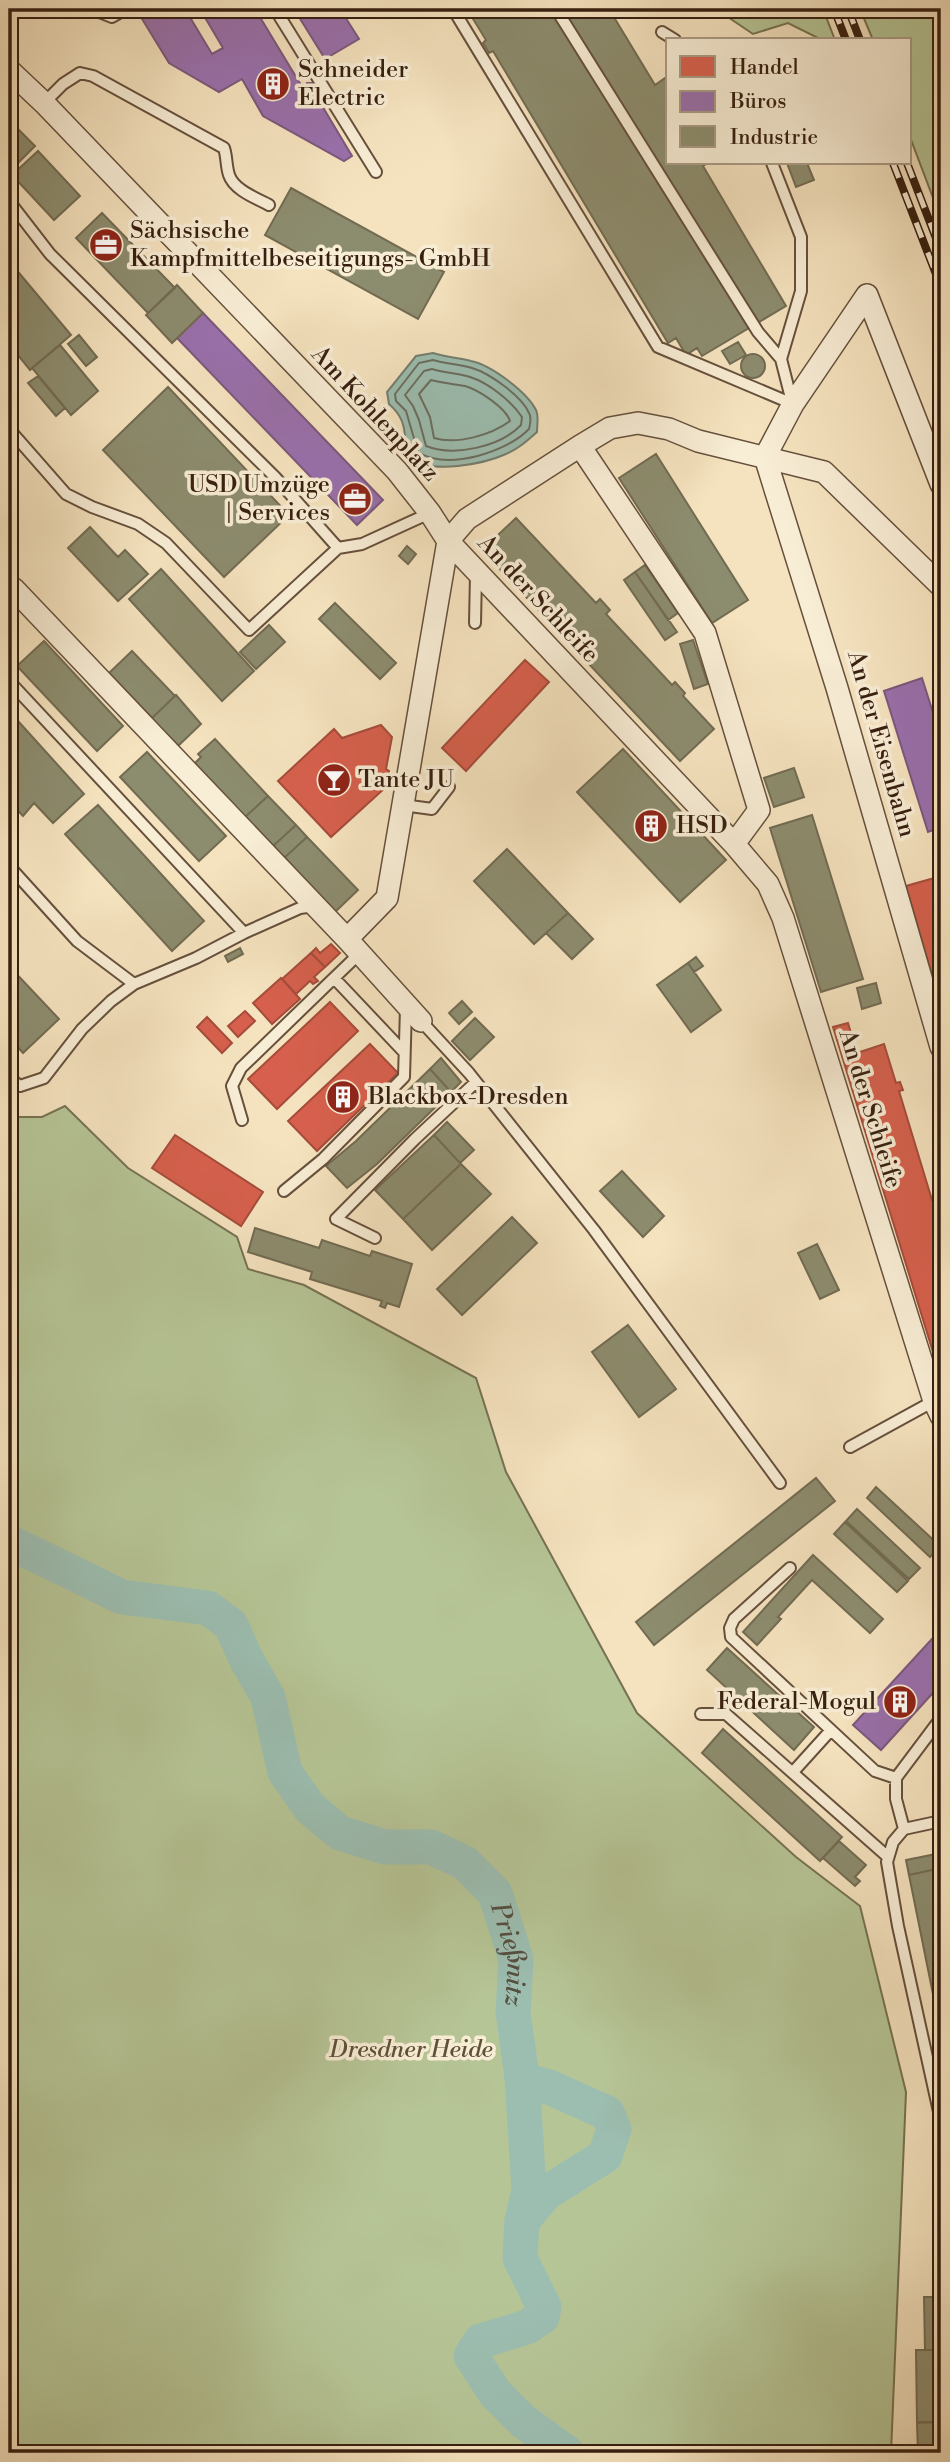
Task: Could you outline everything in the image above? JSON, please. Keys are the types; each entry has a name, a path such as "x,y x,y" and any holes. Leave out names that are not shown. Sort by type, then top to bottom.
{"street":[{"name":"Am Kohlenplatz","path":"9,70 44,103 397,471 448,541"},
{"path":"765,457 793,404 867,295 941,484"},
{"path":"448,541 467,519 580,446 610,428 638,423 668,429 698,441 824,472 941,586"},
{"path":"580,446 705,633 759,810 734,844"},
{"name":"An der Eisenbahn","path":"765,457 837,688 941,1047"},
{"name":"An der Schleife","path":"448,541 734,844 768,884 783,918 939,1406"},
{"name":"An der Schleife","path":"354,946 387,898 448,541"},
{"path":"11,587 354,946 421,1021"}],"lane":[{"path":"92,9 112,17 126,9"},
{"path":"275,9 376,172"},
{"path":"453,9 658,347 793,404"},
{"path":"556,9 758,332 781,359 793,404"},
{"path":"662,32 672,38"},
{"path":"44,103 62,84 80,73 93,76 224,148 232,184 269,205"},
{"path":"772,164 801,237 801,290 781,359"},
{"path":"9,201 50,254 275,477 338,548"},
{"path":"9,429 66,494 138,524 166,543 249,630 338,548 362,544 430,513"},
{"path":"475,623 476,571"},
{"path":"9,681 244,933"},
{"path":"403,805 432,809 449,787"},
{"path":"9,866 77,941 134,984"},
{"path":"9,1079 20,1086 44,1079 82,1029 111,1001 134,984 197,958 300,908 315,906"},
{"path":"242,1119 232,1086 241,1068 334,978 354,946"},
{"path":"334,978 403,1051"},
{"path":"284,1191 323,1159 404,1077 406,1004"},
{"path":"421,1021 476,1082 594,1230 780,1483"},
{"path":"375,1238 336,1219 476,1082"},
{"path":"850,1447 939,1406"},
{"path":"790,1568 734,1619 730,1628 731,1637 876,1772 896,1778"},
{"path":"701,1714 726,1714 888,1857"},
{"path":"904,1829 896,1799 896,1778 941,1718"},
{"path":"793,1772 831,1730"},
{"path":"941,1821 904,1829 893,1842 887,1862 898,1926 941,2121"}],"green space":[{"path":"716,9 823,9 834,38 818,38 788,23 753,34"},
{"path":"860,9 941,9 941,219 912,142 912,38 872,38"},
{"name":"Dresdner Heide","path":"65,1106 128,1168 237,1237 248,1269 304,1285 476,1378 506,1472 637,1713 796,1857 860,1906 906,2092 891,2453 9,2453 9,1117 42,1117"}],"water":[{"path":"433,353 471,361 508,380 525,395 536,410 537,432 510,452 472,464 431,466 412,457 406,445 401,419 389,404 387,392 416,356"}],"building: Handel":[{"path":"525,660 549,682 466,771 442,748"},
{"name":"Tante JU","path":"381,725 392,737 386,769 389,771 386,787 331,837 278,781 334,729 342,738"},
{"path":"941,876 941,988 936,989 906,886"},
{"path":"331,944 340,953 325,967 311,953 316,948 320,953"},
{"path":"311,953 325,967 314,977 318,981 313,984 310,981 296,994 282,979"},
{"path":"281,978 300,999 272,1024 253,1003"},
{"name":"Blackbox-Dresden","path":"330,1002 358,1031 277,1109 248,1079"},
{"path":"245,1011 255,1021 238,1037 228,1026"},
{"path":"207,1017 232,1043 222,1053 197,1027"},
{"path":"848,1023 857,1053 884,1044 896,1083 900,1082 903,1090 899,1091 932,1200 936,1199 937,1204 934,1205 941,1228 941,1367 937,1365 833,1027"},
{"name":"Blackbox-Dresden","path":"370,1044 398,1073 317,1151 288,1121"},
{"path":"175,1135 263,1192 241,1226 152,1168"}],"building: Büros":[{"name":"Schneider Electric","path":"136,9 185,9 212,54 223,48 200,9 255,9 304,90 307,83 313,83 315,88 312,92 327,100 321,104 352,156 344,161 263,116 242,79 219,92 169,63"},
{"name":"Schneider Electric","path":"294,9 340,9 359,39 325,59"},
{"path":"203,313 383,500 357,525 177,338"},
{"path":"922,678 941,738 941,827 928,832 884,691"},
{"name":"Federal-Mogul","path":"941,1629 941,1684 881,1750 853,1725"}],"building: Industrie":[{"path":"467,9 609,9 655,85 666,77 666,164 706,164 703,166 786,306 702,356 697,348 686,355 676,338 668,343 493,51 489,53 483,43 486,40"},
{"path":"9,120 35,146 16,165 9,158"},
{"path":"38,151 80,196 54,220 12,175"},
{"path":"787,164 807,164 814,180 796,187"},
{"path":"291,188 444,272 418,319 265,235"},
{"path":"102,213 175,288 148,313 76,238"},
{"path":"9,261 71,335 30,370 9,344"},
{"path":"177,285 203,313 172,343 146,315"},
{"path":"79,335 97,357 86,366 68,344"},
{"path":"738,342 746,355 730,364 722,351"},
{"path":"60,345 98,391 71,415 32,368"},
{"path":"753,354 764,361 765,366 758,377 753,378 742,371 741,366 748,355"},
{"path":"38,376 65,408 56,416 28,383"},
{"path":"168,387 289,515 224,577 103,450"},
{"path":"656,454 748,600 712,623 619,478"},
{"path":"516,518 596,603 600,599 610,610 606,614 672,685 675,682 685,693 683,696 714,729 680,761 482,550"},
{"path":"90,527 118,557 125,550 148,574 118,601 68,548"},
{"path":"407,546 416,554 408,564 399,556"},
{"path":"645,565 678,613 668,620 635,572"},
{"path":"161,569 254,671 222,701 129,599"},
{"path":"635,572 677,632 665,640 624,580"},
{"path":"335,603 396,663 380,679 319,619"},
{"path":"269,625 285,642 256,669 240,652"},
{"path":"693,640 708,684 694,689 680,644"},
{"path":"44,641 123,726 97,751 17,666"},
{"path":"132,651 175,696 152,718 109,673"},
{"path":"176,695 201,724 178,746 151,719"},
{"path":"9,711 84,794 53,823 34,803 23,816 9,801"},
{"path":"215,739 268,796 244,818 194,764 201,757 198,754"},
{"name":"HSD","path":"623,749 726,860 680,902 577,792"},
{"path":"147,752 226,836 199,861 120,777"},
{"path":"794,768 804,797 774,807 764,778"},
{"path":"268,796 296,825 272,847 244,818"},
{"path":"98,805 204,921 172,951 65,834"},
{"path":"812,815 863,979 821,992 770,828"},
{"path":"296,825 307,837 283,859 272,847"},
{"path":"307,837 358,890 334,913 283,859"},
{"path":"507,849 568,913 534,944 474,881"},
{"path":"568,913 593,939 572,959 546,933"},
{"path":"240,948 243,954 228,962 225,956"},
{"path":"696,957 703,966 694,972 688,963"},
{"path":"688,963 721,1010 691,1032 657,985"},
{"path":"9,966 59,1019 23,1053 9,1037"},
{"path":"876,983 881,1003 862,1009 857,988"},
{"path":"462,1001 472,1012 459,1024 449,1013"},
{"path":"475,1018 494,1037 470,1060 452,1041"},
{"path":"441,1058 461,1082 451,1092 430,1069"},
{"path":"430,1069 451,1092 377,1164 347,1188 326,1166 356,1141"},
{"path":"447,1122 474,1150 460,1163 434,1135"},
{"path":"434,1135 461,1164 403,1219 375,1190"},
{"path":"461,1164 491,1194 432,1250 403,1219"},
{"path":"622,1171 664,1216 643,1237 600,1191"},
{"path":"512,1217 537,1243 462,1315 437,1289"},
{"path":"255,1228 319,1248 322,1240 370,1256 372,1251 412,1264 399,1307 387,1303 385,1308 380,1306 382,1301 310,1279 312,1272 248,1252"},
{"path":"817,1244 839,1290 820,1299 798,1253"},
{"path":"628,1325 676,1389 639,1417 592,1352"},
{"path":"816,1478 835,1501 654,1645 636,1622"},
{"path":"876,1487 940,1546 930,1557 867,1498"},
{"path":"857,1509 920,1568 909,1579 846,1521"},
{"path":"845,1522 908,1581 897,1592 834,1534"},
{"path":"813,1555 883,1619 870,1633 812,1580 757,1645 743,1632"},
{"path":"727,1648 814,1727 794,1750 707,1670"},
{"path":"723,1729 842,1837 820,1861 702,1753"},
{"path":"839,1841 866,1865 855,1877 860,1881 855,1886 823,1858"},
{"path":"941,1853 941,1868 909,1875 906,1860"},
{"path":"941,1868 941,2034 909,1875"},
{"path":"924,2297 941,2297 941,2350 925,2350"},
{"path":"916,2350 941,2350 941,2422 917,2422"},
{"path":"941,2422 941,2453 918,2453 917,2423"}],"waterway":[{"name":"Prießnitz","path":"9,1542 122,1597 208,1608 231,1625 246,1659 268,1697 285,1772 310,1808 340,1833 385,1847 431,1847 465,1863 495,1893 516,1959 513,2012 522,2077 529,2190 522,2221 520,2258 544,2307 542,2317 527,2327 481,2341 471,2356 495,2393 523,2421 567,2453"},
{"path":"522,2077 607,2113 614,2129 605,2156 546,2193 522,2221"}],"railway":[{"path":"834,9 845,38"},
{"path":"848,9 859,38"},
{"path":"893,164 941,287"},
{"path":"907,164 941,251"}],"place":[{"name":"Schneider Electric","path":"273,84"},
{"name":"Sächsische Kampfmittelbeseitigungs- GmbH","path":"106,245"},
{"name":"USD Umzüge | Services","path":"355,499"},
{"name":"Tante JU","path":"334,780"},
{"name":"HSD","path":"651,826"},
{"name":"Blackbox-Dresden","path":"343,1097"},
{"name":"Federal-Mogul","path":"900,1702"}]}
